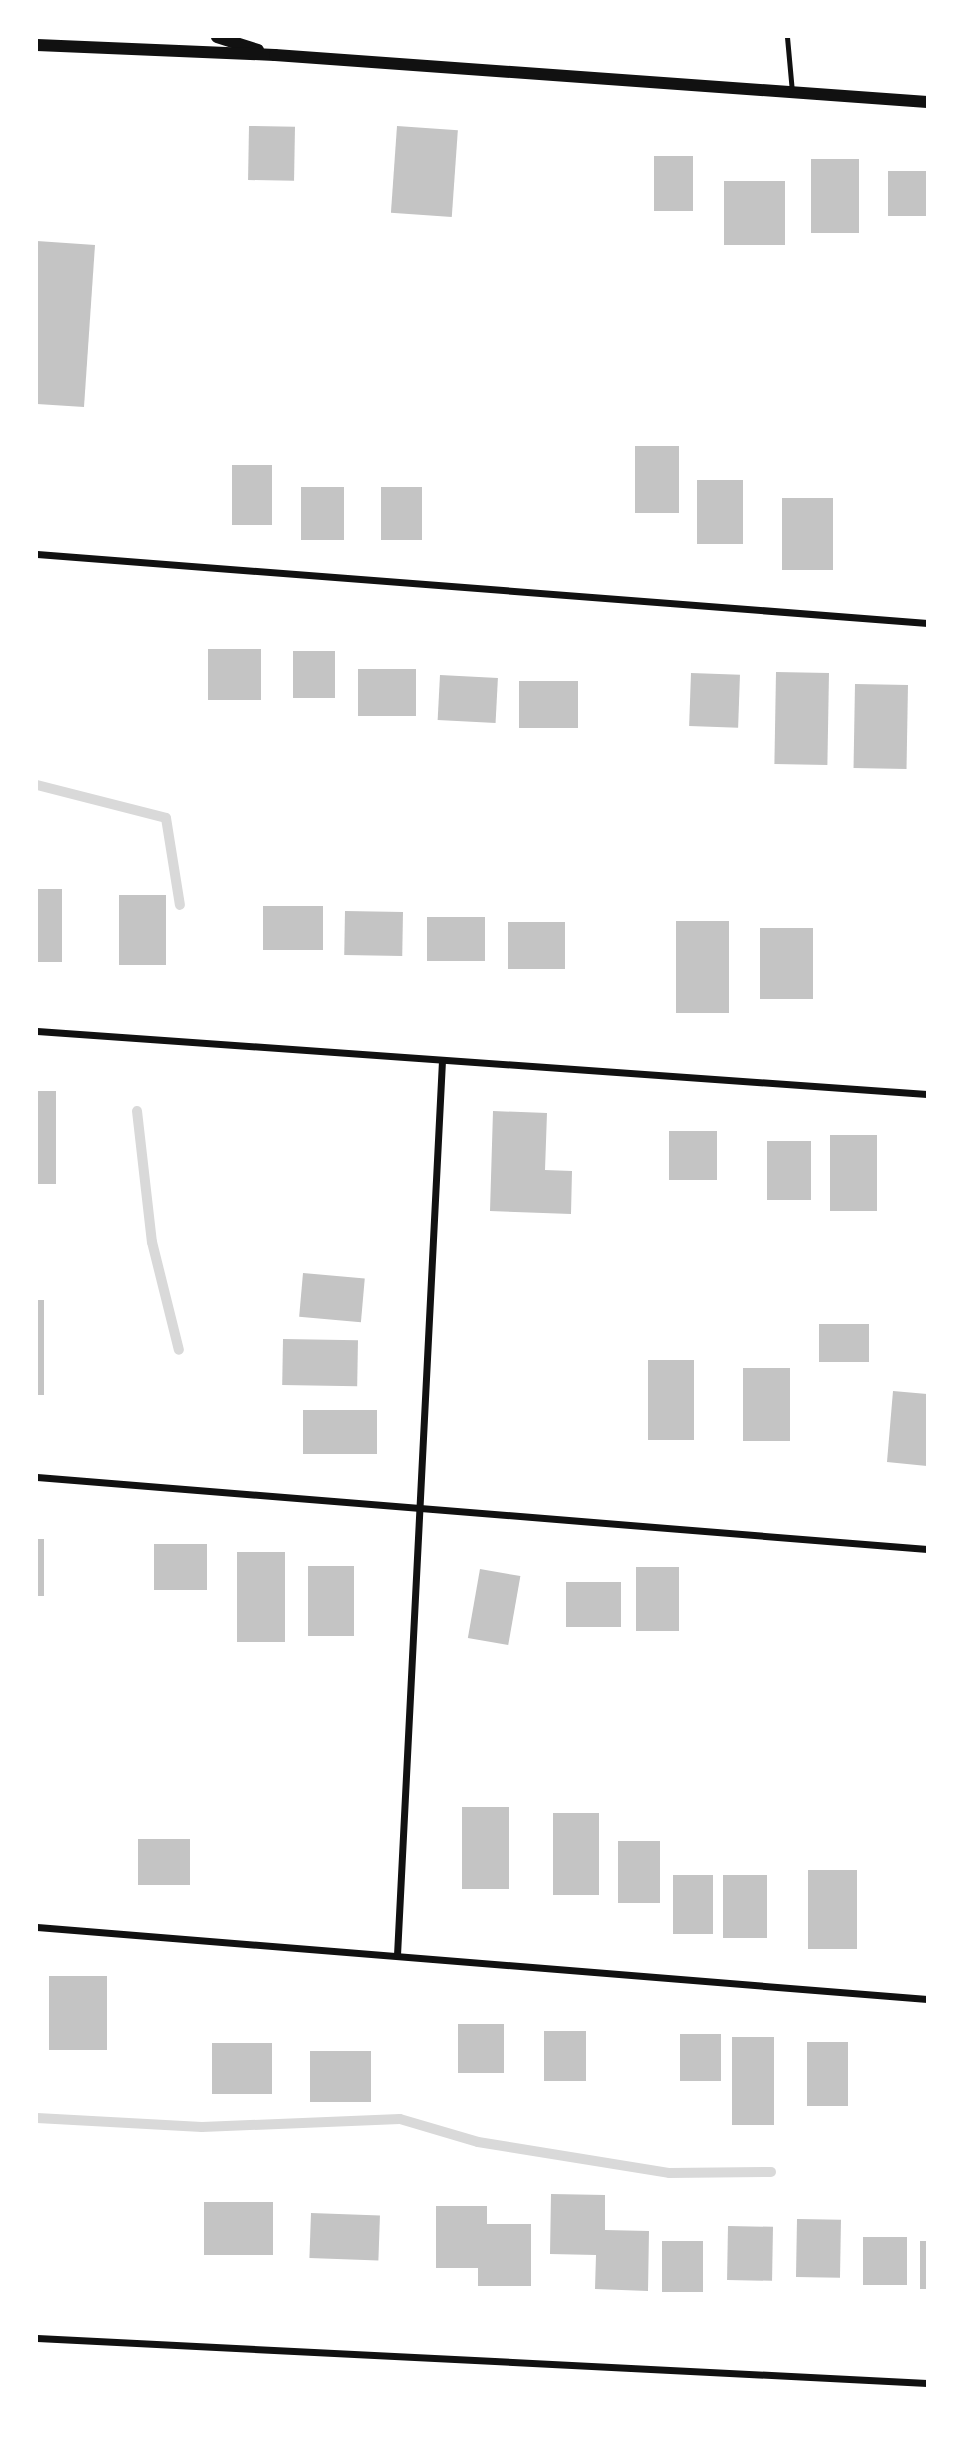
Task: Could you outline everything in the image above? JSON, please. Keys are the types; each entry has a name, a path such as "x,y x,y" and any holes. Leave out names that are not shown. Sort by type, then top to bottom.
{"street":[{"path":"217,37 275,55"},
{"path":"37,45 275,55 927,102"},
{"path":"37,554 927,623"},
{"path":"37,1031 927,1094"},
{"path":"397,1955 417,1508 442,1060"},
{"path":"37,1477 927,1549"},
{"path":"37,1927 927,2000"},
{"path":"37,2338 927,2383"}],"lane":[{"path":"787,37 792,92"}],"building":[{"path":"249,126 295,127 294,181 248,180"},
{"path":"397,126 458,130 452,217 391,213"},
{"path":"654,156 693,156 693,211 654,211"},
{"path":"811,159 859,159 859,233 811,233"},
{"path":"888,171 927,171 927,216 888,216"},
{"path":"724,181 785,181 785,245 724,245"},
{"path":"37,241 95,245 84,407 37,404"},
{"path":"635,446 679,446 679,513 635,513"},
{"path":"232,465 272,465 272,525 232,525"},
{"path":"697,480 743,480 743,544 697,544"},
{"path":"301,487 344,487 344,540 301,540"},
{"path":"381,487 422,487 422,540 381,540"},
{"path":"782,498 833,498 833,570 782,570"},
{"path":"208,649 261,649 261,700 208,700"},
{"path":"293,651 335,651 335,698 293,698"},
{"path":"358,669 416,669 416,716 358,716"},
{"path":"776,672 829,673 827,765 774,764"},
{"path":"691,673 740,675 738,728 689,726"},
{"path":"440,675 498,678 496,723 438,720"},
{"path":"519,681 578,681 578,728 519,728"},
{"path":"855,684 908,685 907,769 854,768"},
{"path":"37,889 62,889 62,962 37,962"},
{"path":"119,895 166,895 166,965 119,965"},
{"path":"263,906 323,906 323,950 263,950"},
{"path":"345,911 403,912 402,956 344,955"},
{"path":"427,917 485,917 485,961 427,961"},
{"path":"676,921 729,921 729,1013 676,1013"},
{"path":"508,922 565,922 565,969 508,969"},
{"path":"760,928 813,928 813,999 760,999"},
{"path":"37,1091 56,1091 56,1184 37,1184"},
{"path":"493,1111 547,1113 545,1170 572,1171 571,1214 490,1211"},
{"path":"669,1131 717,1131 717,1180 669,1180"},
{"path":"830,1135 877,1135 877,1211 830,1211"},
{"path":"767,1141 811,1141 811,1200 767,1200"},
{"path":"303,1273 365,1278 361,1322 299,1317"},
{"path":"37,1300 44,1300 44,1395 37,1395"},
{"path":"819,1324 869,1324 869,1362 819,1362"},
{"path":"283,1339 358,1340 357,1386 282,1385"},
{"path":"648,1360 694,1360 694,1440 648,1440"},
{"path":"743,1368 790,1368 790,1441 743,1441"},
{"path":"893,1391 927,1394 927,1466 887,1462"},
{"path":"303,1410 377,1410 377,1454 303,1454"},
{"path":"37,1539 44,1539 44,1596 37,1596"},
{"path":"154,1544 207,1544 207,1590 154,1590"},
{"path":"237,1552 285,1552 285,1642 237,1642"},
{"path":"308,1566 354,1566 354,1636 308,1636"},
{"path":"636,1567 679,1567 679,1631 636,1631"},
{"path":"480,1569 520,1576 508,1645 468,1638"},
{"path":"566,1582 621,1582 621,1627 566,1627"},
{"path":"462,1807 509,1807 509,1889 462,1889"},
{"path":"553,1813 599,1813 599,1895 553,1895"},
{"path":"138,1839 190,1839 190,1885 138,1885"},
{"path":"618,1841 660,1841 660,1903 618,1903"},
{"path":"808,1870 857,1870 857,1949 808,1949"},
{"path":"673,1875 713,1875 713,1934 673,1934"},
{"path":"723,1875 767,1875 767,1938 723,1938"},
{"path":"49,1976 107,1976 107,2050 49,2050"},
{"path":"458,2024 504,2024 504,2073 458,2073"},
{"path":"544,2031 586,2031 586,2081 544,2081"},
{"path":"680,2034 721,2034 721,2081 680,2081"},
{"path":"732,2037 774,2037 774,2125 732,2125"},
{"path":"807,2042 848,2042 848,2106 807,2106"},
{"path":"212,2043 272,2043 272,2094 212,2094"},
{"path":"310,2051 371,2051 371,2102 310,2102"},
{"path":"551,2194 605,2195 605,2230 649,2231 648,2291 595,2289 596,2255 550,2254"},
{"path":"204,2202 273,2202 273,2255 204,2255"},
{"path":"436,2206 487,2206 487,2224 531,2224 531,2286 478,2286 478,2268 436,2268"},
{"path":"311,2213 380,2215 378,2260 309,2258"},
{"path":"797,2219 841,2220 840,2278 796,2277"},
{"path":"728,2226 773,2227 772,2281 727,2280"},
{"path":"863,2237 907,2237 907,2285 863,2285"},
{"path":"662,2241 703,2241 703,2292 662,2292"},
{"path":"920,2241 927,2241 927,2289 920,2289"}],"waterway":[{"path":"37,785 166,818 180,905"},
{"path":"137,1111 152,1242 179,1350"},
{"path":"37,2118 202,2127 400,2119 478,2142 669,2173 771,2172"}]}
